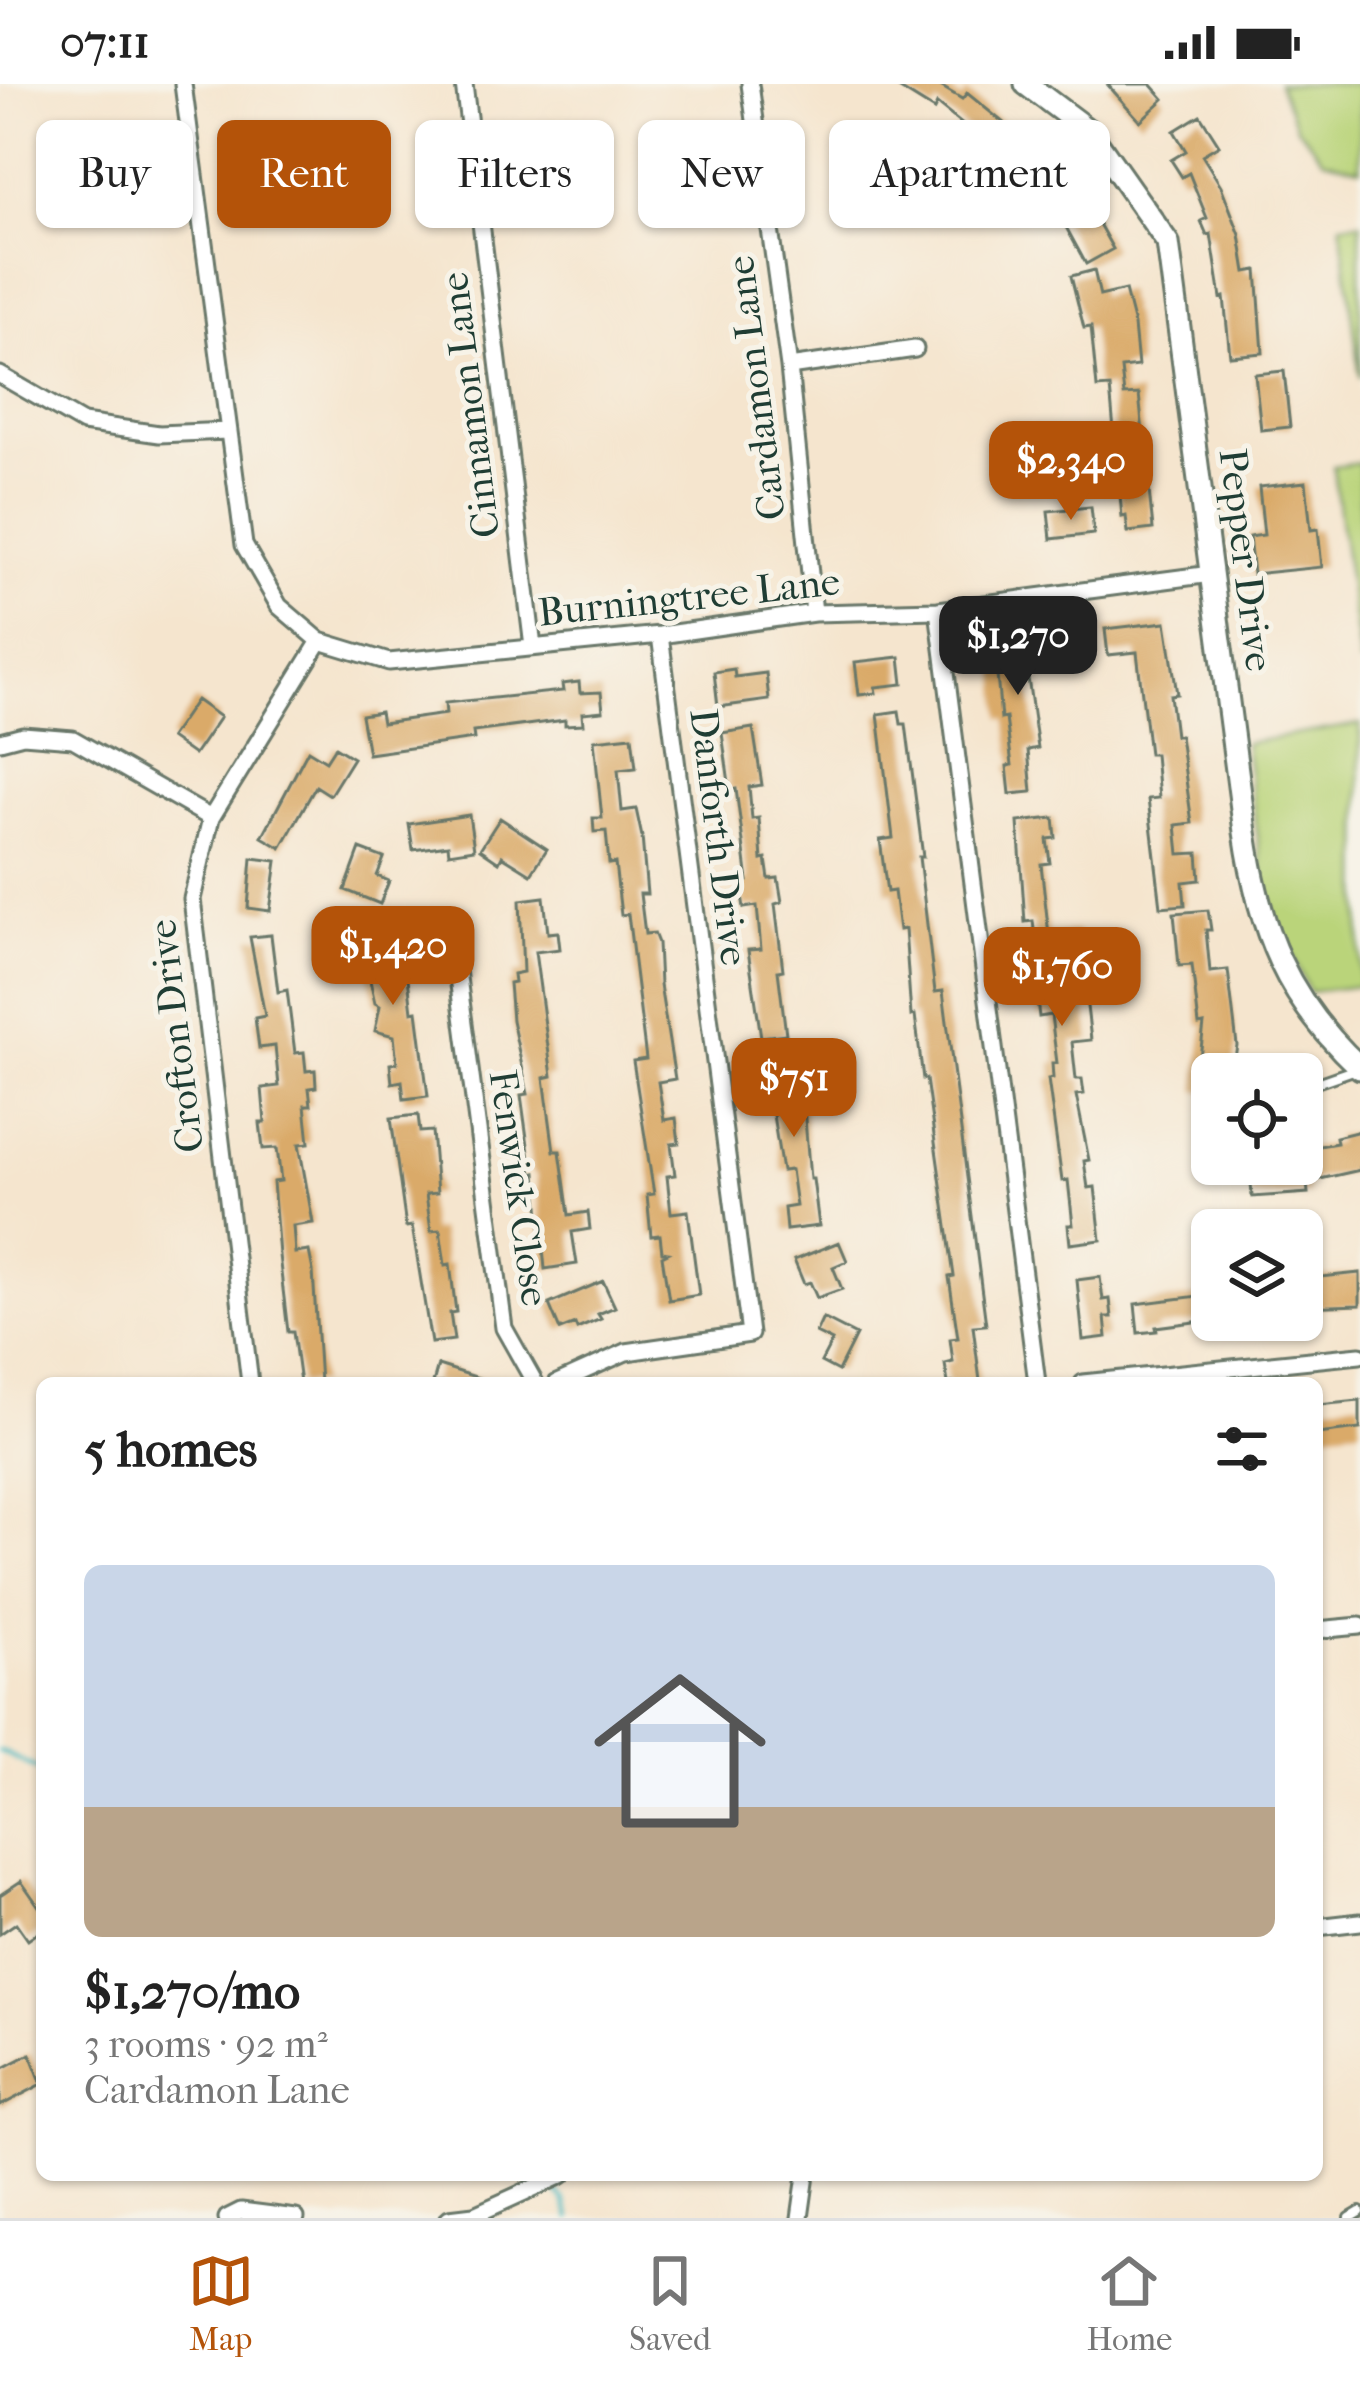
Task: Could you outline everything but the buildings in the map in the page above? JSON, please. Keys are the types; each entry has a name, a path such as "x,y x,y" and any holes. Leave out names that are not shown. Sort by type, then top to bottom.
{"street":[{"path":"183,84 244,545 279,605 320,640"},
{"name":"Cinnamon Lane","path":"464,84 532,647"},
{"name":"Cardamon Lane","path":"750,84 789,367 814,613"},
{"name":"Pepper Drive","path":"1026,84 1090,132 1168,243 1247,852 1259,910 1279,962 1308,1012 1360,1068"},
{"path":"789,367 915,350"},
{"path":"2,379 83,423 159,434 226,430"},
{"name":"Burningtree Lane","path":"320,640 389,662 660,635 814,613 938,610 1211,574"},
{"path":"938,610 1036,1377"},
{"name":"Danforth Drive","path":"570,1377 626,1352 750,1334 660,635"},
{"name":"Crofton Drive","path":"249,1377 193,899 211,818 320,640"},
{"path":"0,741 22,735 73,740 211,818"},
{"name":"Fenwick Close","path":"451,924 504,1328 532,1377"},
{"path":"1142,1377 1360,1355"},
{"path":"1323,1629 1360,1626"},
{"path":"1323,1926 1360,1922"},
{"path":"449,2218 474,2216 550,2181"},
{"path":"800,2218 805,2181"},
{"path":"227,2218 241,2211 296,2218"}],"lane":[{"path":"1323,1081 1360,1068"},
{"path":"1350,2218 1360,2212"}],"green space":[{"path":"1278,84 1360,84 1360,168 1324,159 1297,127"},
{"path":"1360,222 1360,378 1341,224"},
{"path":"1360,463 1360,665 1333,467"},
{"path":"1360,724 1360,986 1309,992 1277,924 1263,878 1245,743"}],"waterway":[{"path":"0,1751 36,1768"},
{"path":"552,2187 564,2200 570,2218"}]}
